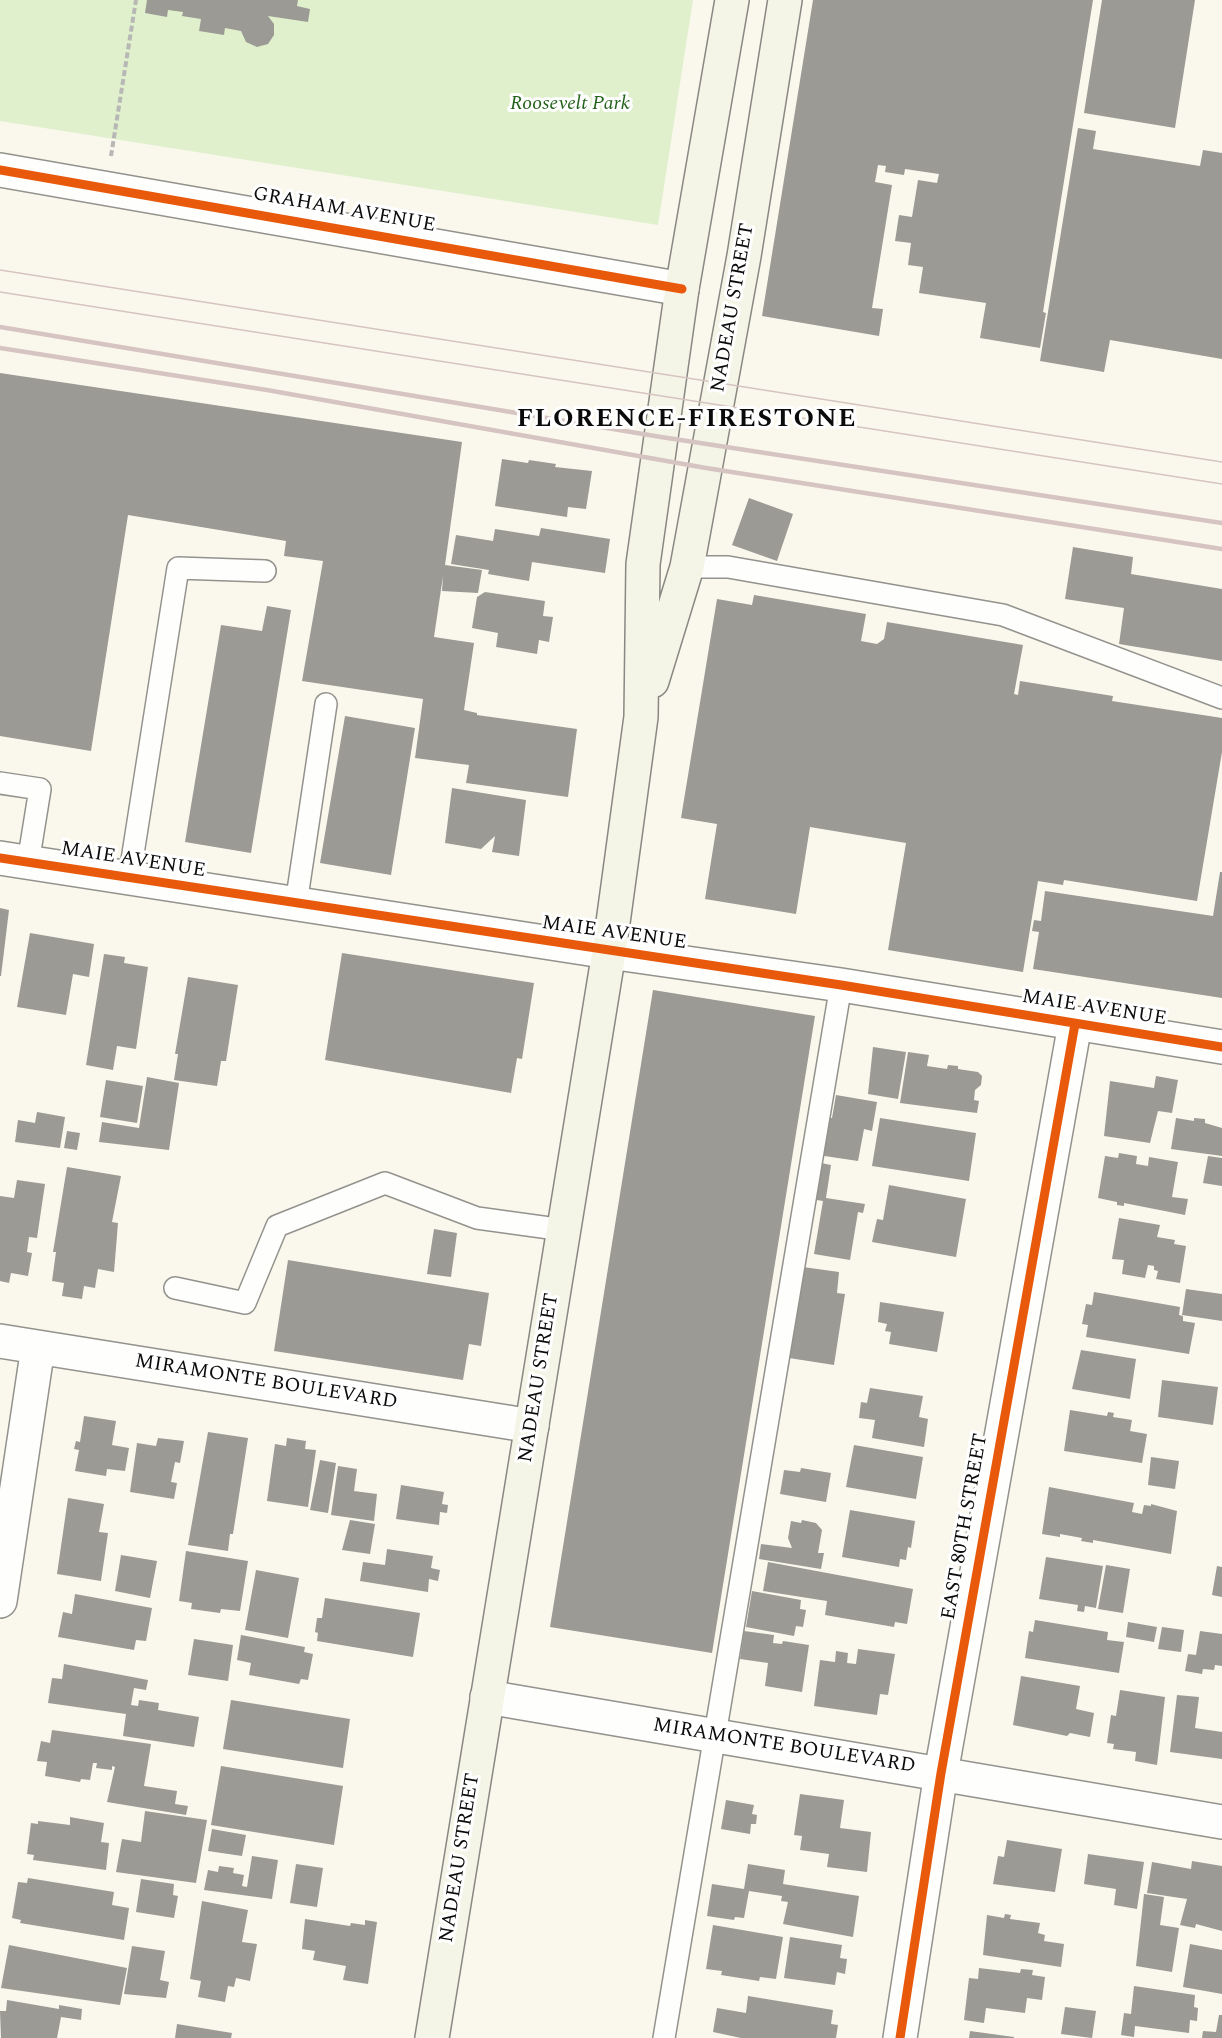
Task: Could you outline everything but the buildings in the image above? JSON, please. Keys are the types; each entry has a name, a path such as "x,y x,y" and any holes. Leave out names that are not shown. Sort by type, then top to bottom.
{"main road":[{"name":"NADEAU STREET","path":"432,2038 609,952 641,717 643,564 682,289 732,0"},
{"name":"NADEAU STREET","path":"641,717 687,567 744,256 785,0"}],"street":[{"name":"GRAHAM AVENUE","path":"0,170 682,289"},
{"name":"MAIE AVENUE","path":"14,860 841,986 1222,1047"},
{"name":"EAST 80TH STREET","path":"900,2038 941,1773 1075,1024"},
{"name":"MIRAMONTE BOULEVARD","path":"0,1341 532,1426"},
{"path":"0,1601 38,1347"},
{"name":"MIRAMONTE BOULEVARD","path":"487,1697 1222,1822"}],"lane":[{"path":"687,567 728,567 1003,615 1222,698"},
{"path":"129,879 178,568 265,571"},
{"path":"296,904 326,704"},
{"path":"0,783 40,789 14,860"},
{"path":"664,2038 841,986"},
{"path":"175,1288 245,1303 278,1226 385,1184 477,1218 564,1230"}],"path":[{"path":"106,187 136,0"}],"green space":[{"name":"Roosevelt Park","path":"0,0 693,0 658,225 0,121"}],"tram line":[{"path":"0,270 1222,462"},
{"path":"0,292 1222,484"}],"railway":[{"path":"0,327 661,437 1222,523"},
{"path":"0,348 267,390 706,468 1222,549"}],"cycle path":[{"path":"0,170 682,289"},
{"path":"0,858 841,985 1222,1047"},
{"path":"900,2038 941,1773 1075,1024"}],"district":[{"name":"FLORENCE-FIRESTONE","path":"687,421"}]}
